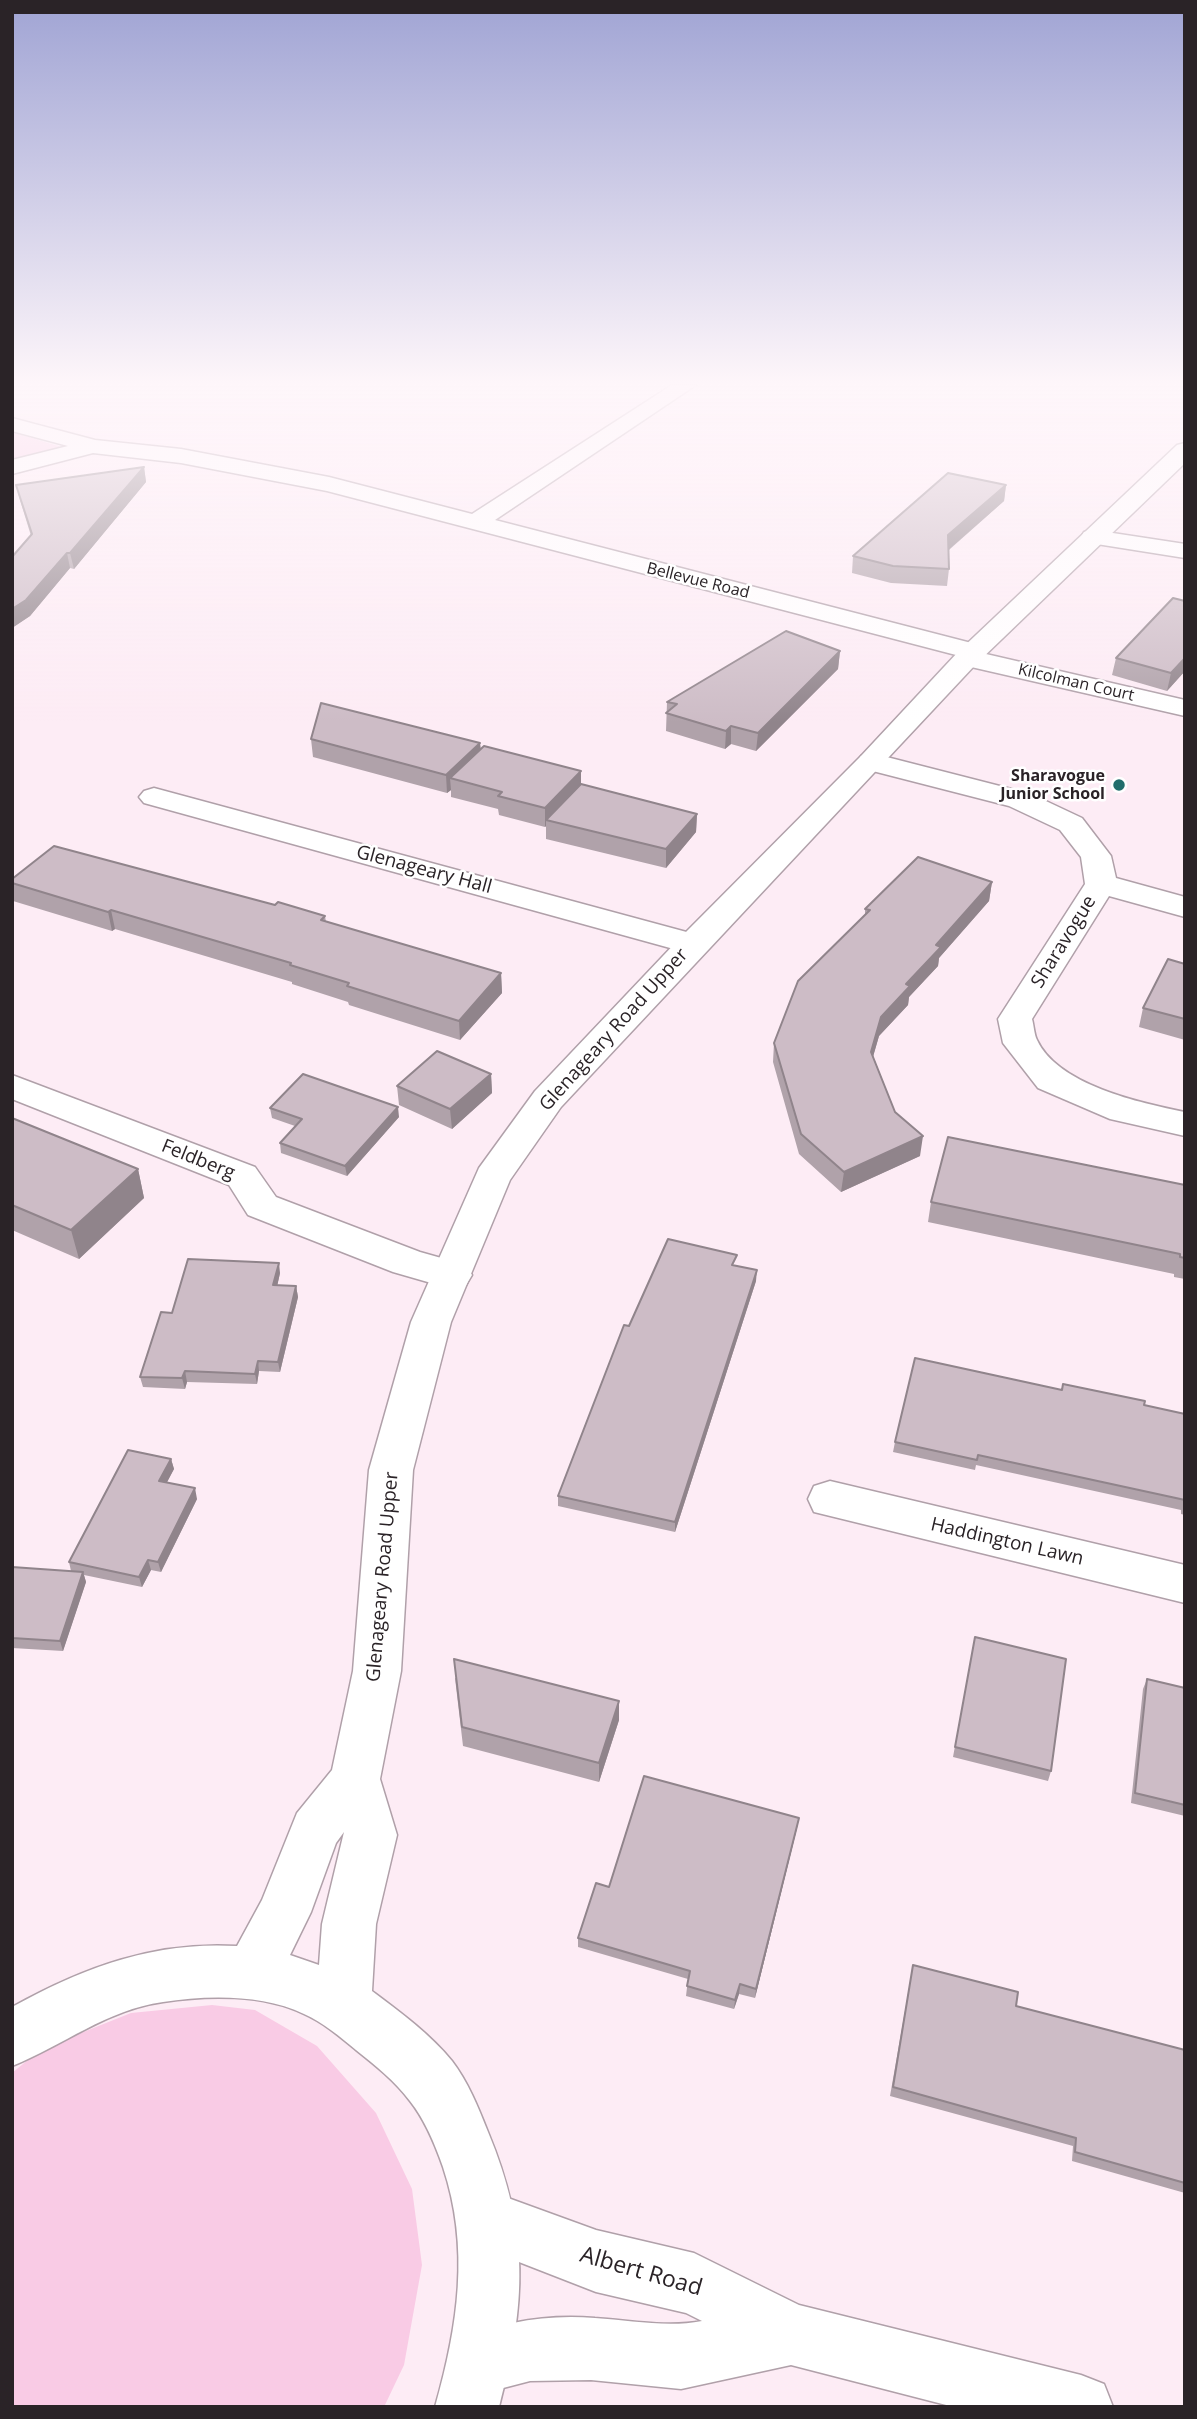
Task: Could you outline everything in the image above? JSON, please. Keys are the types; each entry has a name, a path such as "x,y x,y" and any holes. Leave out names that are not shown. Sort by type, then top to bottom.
{"street":[{"name":"Bellevue Road","path":"381,498 971,655"},
{"path":"474,523 513,498"},
{"name":"Glenageary Road Upper","path":"252,1974 284,1912 315,1830 355,1779 377,1671 391,1470 431,1322 492,1177 540,1110 693,944 871,762 971,655 1134,498"},
{"path":"1093,537 1185,551"},
{"name":"Kilcolman Court","path":"971,655 1185,708"},
{"name":"Sharavogue","path":"871,762 1020,800 1071,824 1096,856 1101,884 1015,1019 1020,1044 1051,1080 1122,1111 1185,1124"},
{"name":"Glenageary Hall","path":"154,797 693,944"},
{"path":"1101,884 1185,907"},
{"name":"Feldberg","path":"12,1086 242,1177 262,1206 407,1262 452,1275"},
{"name":"Haddington Lawn","path":"830,1499 1185,1584"},
{"name":"Glenageary Road Upper","path":"343,2005 349,1924 371,1835 355,1779"},
{"path":"12,2038 68,2005 137,1980 197,1972 252,1974 299,1985 343,2005 412,2059 442,2098 473,2164 486,2220 491,2280 473,2385"},
{"name":"Albert Road","path":"486,2220 596,2261 694,2284 791,2334 1081,2407"},
{"name":"Albert Road","path":"473,2385 530,2350 592,2349 681,2357 791,2334"}],"shaded area":[{"path":"212,2005 255,2010 317,2046 376,2113 412,2189 422,2265 404,2365 384,2407 12,2407 12,2073 41,2049 131,2013"}],"building":[{"path":"20,498 117,498 26,600 12,609 12,557 32,534"},
{"path":"920,498 991,498 948,535 949,569 893,566 853,556"},
{"path":"1173,598 1185,601 1185,658 1171,673 1116,658"},
{"path":"786,631 840,651 758,733 731,726 726,731 666,713 677,704 667,702"},
{"path":"321,703 480,743 446,775 311,739"},
{"path":"484,746 581,771 545,808 498,796 502,792 450,778"},
{"path":"581,784 697,814 666,849 546,820"},
{"path":"54,846 275,905 278,902 325,916 321,920 501,973 459,1021 347,986 349,983 290,965 291,963 12,883 12,879"},
{"path":"918,857 992,882 936,945 941,947 906,984 910,986 881,1017 871,1052 895,1112 923,1136 844,1172 801,1134 774,1043 798,981 870,910 865,909"},
{"path":"1168,959 1185,964 1185,1019 1143,1008"},
{"path":"437,1051 491,1074 450,1109 397,1086"},
{"path":"303,1074 398,1107 345,1166 280,1143 302,1119 270,1108"},
{"path":"12,1118 138,1169 71,1230 12,1205"},
{"path":"948,1137 1185,1185 1185,1258 1180,1257 1180,1254 931,1202"},
{"path":"668,1239 737,1255 732,1265 757,1270 675,1522 558,1496 624,1325 629,1326"},
{"path":"188,1259 279,1263 273,1285 296,1286 278,1362 258,1361 255,1374 185,1371 182,1378 140,1377 161,1312 172,1313"},
{"path":"915,1358 1062,1390 1063,1384 1145,1401 1144,1405 1185,1414 1185,1500 978,1455 977,1460 895,1442"},
{"path":"128,1450 171,1459 159,1481 195,1488 158,1562 148,1560 139,1577 69,1562"},
{"path":"12,1567 83,1572 60,1641 12,1638"},
{"path":"975,1637 1066,1659 1051,1771 955,1747"},
{"path":"454,1659 619,1701 599,1763 462,1727"},
{"path":"1147,1679 1185,1688 1185,1805 1135,1793"},
{"path":"644,1776 799,1818 756,1989 740,1984 735,2000 687,1986 690,1971 578,1938 596,1883 609,1887"},
{"path":"913,1965 1018,1992 1016,2006 1185,2050 1185,2183 1075,2152 1076,2138 893,2087"}],"place":[{"name":"Sharavogue Junior School","path":"1119,785"}]}
